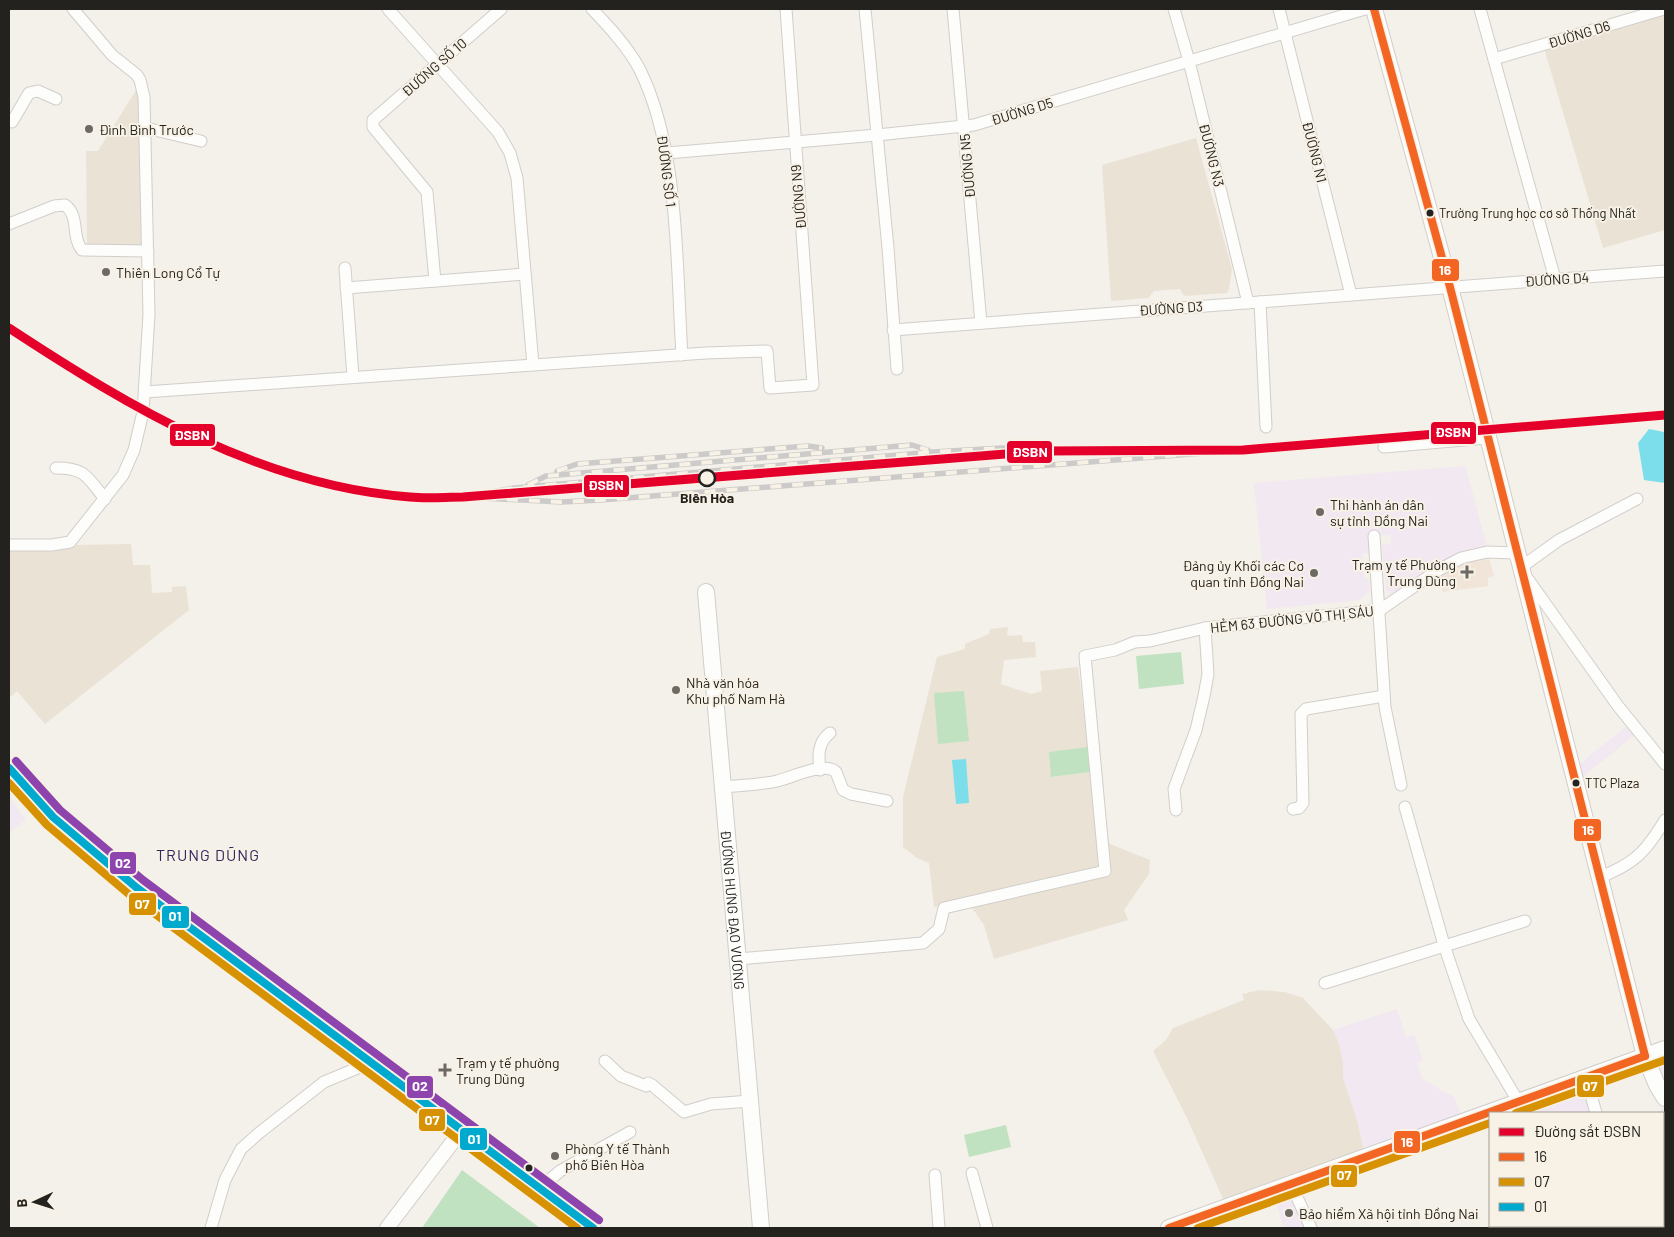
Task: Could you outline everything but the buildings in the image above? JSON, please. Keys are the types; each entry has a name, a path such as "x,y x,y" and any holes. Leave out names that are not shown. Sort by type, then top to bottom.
{"main road":[{"path":"1374,9 1450,287 1598,878 1645,1056 1656,1084 1665,1098"},
{"name":"ĐƯỜNG HƯNG ĐẠO VƯƠNG","path":"706,592 761,1228"},
{"path":"9,768 53,817 121,876 248,973 372,1062 461,1131 593,1228"},
{"path":"1491,1112 1665,1049"},
{"path":"1169,1228 1489,1113"}],"street":[{"path":"9,545 70,542 117,484 131,458 142,420 149,339 144,97 140,80 112,55 73,9"},
{"path":"388,9 498,132 510,153 518,178 532,365"},
{"name":"ĐƯỜNG SỐ 10","path":"435,281 427,192 373,127 373,120 501,9"},
{"name":"ĐƯỜNG SỐ 1","path":"592,9 613,32 638,67 652,100 667,153 682,355"},
{"name":"ĐƯỜNG N9","path":"682,355 767,351 770,388 813,385 794,142 786,9"},
{"path":"865,9 878,136 897,369"},
{"name":"ĐƯỜNG N5","path":"952,9 981,322"},
{"name":"ĐƯỜNG N3","path":"1174,9 1189,61 1248,302"},
{"name":"ĐƯỜNG N1","path":"1279,9 1351,295"},
{"name":"ĐƯỜNG D5","path":"667,153 878,136 986,122 1365,9"},
{"path":"1480,9 1555,279"},
{"name":"ĐƯỜNG D6","path":"1494,59 1664,9"},
{"path":"12,122 28,93 38,91 56,99"},
{"path":"146,128 201,141"},
{"path":"9,224 54,206 65,205 73,213 78,243 82,250 148,251"},
{"path":"345,268 353,378"},
{"name":"ĐƯỜNG D4","path":"1450,287 1665,271"},
{"path":"346,288 525,274"},
{"name":"ĐƯỜNG D3","path":"893,330 1450,287"},
{"path":"1260,302 1266,427"},
{"path":"145,392 682,355"},
{"path":"1384,447 1487,438"},
{"path":"56,468 77,469 87,477 105,499"},
{"path":"1637,499 1518,561 1618,706 1665,764"},
{"path":"1374,536 1384,696 1392,748 1401,785"},
{"name":"HẺM 63 ĐƯỜNG VÕ THỊ SÁU","path":"738,959 923,943 939,928 944,908 1105,871 1085,656 1115,650 1135,642 1150,641 1205,628 1380,610 1435,572 1461,558 1487,552 1518,561"},
{"path":"1176,810 1174,789 1196,730 1208,674 1205,628"},
{"path":"1293,808 1299,808 1303,803 1301,714 1306,709 1384,696"},
{"path":"820,770 818,752 826,736 830,733"},
{"path":"723,787 778,781 793,775 820,770 834,770 842,790 851,794 888,801"},
{"path":"1405,808 1444,945 1469,1019 1518,1101"},
{"path":"1598,878 1618,870 1639,857 1665,820"},
{"path":"1325,983 1526,921"},
{"path":"605,1061 622,1076 646,1086 648,1083 652,1085 684,1112 711,1104 750,1101"},
{"path":"211,1228 225,1180 234,1160 245,1146 324,1082 372,1062"},
{"path":"1586,1077 1596,1112"},
{"path":"387,1228 461,1131"},
{"path":"539,1189 560,1171 630,1132"},
{"path":"972,1172 987,1228"},
{"path":"935,1174 939,1228"},
{"path":"1291,1184 1311,1228"}],"shaded area":[{"name":"Trường Trung học cơ sở Thống Nhất","path":"1665,13 1665,230 1603,248 1544,48"},
{"path":"138,87 143,247 87,246 86,151 98,151"},
{"path":"1196,138 1232,269 1227,293 1184,296 1180,289 1154,291 1148,298 1111,301 1102,165"},
{"path":"1465,466 1487,546 1473,550 1393,596 1386,589 1382,545 1392,544 1390,535 1368,536 1369,553 1362,554 1364,579 1369,579 1370,591 1360,600 1267,609 1254,483"},
{"path":"131,544 133,565 150,565 152,593 172,592 172,587 186,586 189,610 45,724 17,691 9,698 9,549"},
{"name":"Trạm y tế Phường Trung Dũng","path":"1489,558 1494,576 1488,578 1488,586 1443,592 1436,576 1448,567"},
{"path":"1008,627 1007,636 1022,635 1023,642 1035,642 1036,657 1004,660 1001,684 1031,694 1042,691 1040,671 1078,667 1088,747 1052,777 1091,772 1102,869 934,907 929,863 917,858 903,847 903,797 937,657 965,649 965,644 989,634 990,629"},
{"path":"1628,725 1636,734 1580,779 1576,767"},
{"path":"9,797 26,819 9,834"},
{"path":"1105,842 1150,860 1149,874 1124,910 1128,920 994,959 984,925 970,905 1106,873"},
{"path":"1259,990 1285,992 1303,998 1333,1030 1339,1044 1343,1063 1343,1078 1357,1120 1364,1151 1224,1201 1187,1118 1153,1051 1166,1040 1173,1028 1244,1000 1242,994"},
{"path":"1397,1009 1406,1037 1414,1035 1423,1061 1417,1063 1422,1079 1454,1097 1461,1115 1364,1151 1357,1120 1343,1078 1343,1063 1339,1044 1333,1030"},
{"path":"1665,1056 1665,1086 1653,1060"},
{"path":"1584,1084 1592,1112 1507,1112"},
{"path":"1665,1109 1665,1165 1664,1112 1658,1112"},
{"name":"Bảo hiểm Xã hội tỉnh Đồng Nai","path":"1290,1192 1306,1228 1284,1228 1275,1199"}],"green space":[{"path":"1181,652 1184,684 1139,689 1136,656"},
{"path":"964,691 969,741 938,744 934,693"},
{"path":"1088,747 1091,772 1051,777 1049,752"},
{"path":"1006,1125 1011,1147 969,1157 964,1135"},
{"path":"462,1170 540,1228 422,1228"}],"water":[{"path":"1649,429 1664,432 1665,483 1644,480 1638,443"},
{"path":"966,759 969,803 956,804 952,760"}],"railway":[{"path":"528,485 546,476 912,445 928,450"},
{"path":"557,471 577,464 808,446 822,448"},
{"path":"480,494 514,488 933,452 1002,448 1043,451"},
{"path":"463,497 561,502 601,500 1243,450"}],"rail line":[{"name":"ĐSBN","path":"9,328 102,387 150,414 250,460 302,477 355,490 417,498 463,497 1043,451 1243,450 1665,415"}],"transit line":[{"name":"16","path":"1374,9 1450,287 1645,1056"},
{"name":"02","path":"16,761 60,810 143,880 599,1220"},
{"name":"01","path":"9,768 53,817 137,888 593,1228"},
{"name":"07","path":"9,783 47,825 131,896 577,1228"},
{"name":"16","path":"1490,1112 1645,1056"},
{"name":"07","path":"1519,1112 1665,1060"},
{"name":"16","path":"1169,1228 1489,1112"},
{"name":"07","path":"1198,1228 1489,1123"}],"place":[{"name":"Đình Bình Trước","path":"89,129"},
{"name":"Trường Trung học cơ sở Thống Nhất","path":"1430,213"},
{"name":"Thiên Long Cổ Tự","path":"106,272"},
{"name":"Biên Hòa","path":"707,478"},
{"name":"Thi hành án dân sự tỉnh Đồng Nai","path":"1320,512"},
{"name":"Trạm y tế Phường Trung Dũng","path":"1467,572"},
{"name":"Đảng ủy Khối các Cơ quan tỉnh Đồng Nai","path":"1314,573"},
{"name":"Nhà văn hóa Khu phố Nam Hà","path":"676,690"},
{"name":"TTC Plaza","path":"1576,783"},
{"name":"Trạm y tế phường Trung Dũng","path":"445,1070"},
{"name":"Phòng Y tế Thành phố Biên Hòa","path":"555,1156"},
{"name":"Bảo hiểm Xã hội tỉnh Đồng Nai","path":"1289,1213"}],"district":[{"name":"TRUNG DŨNG","path":"208,854"}]}
